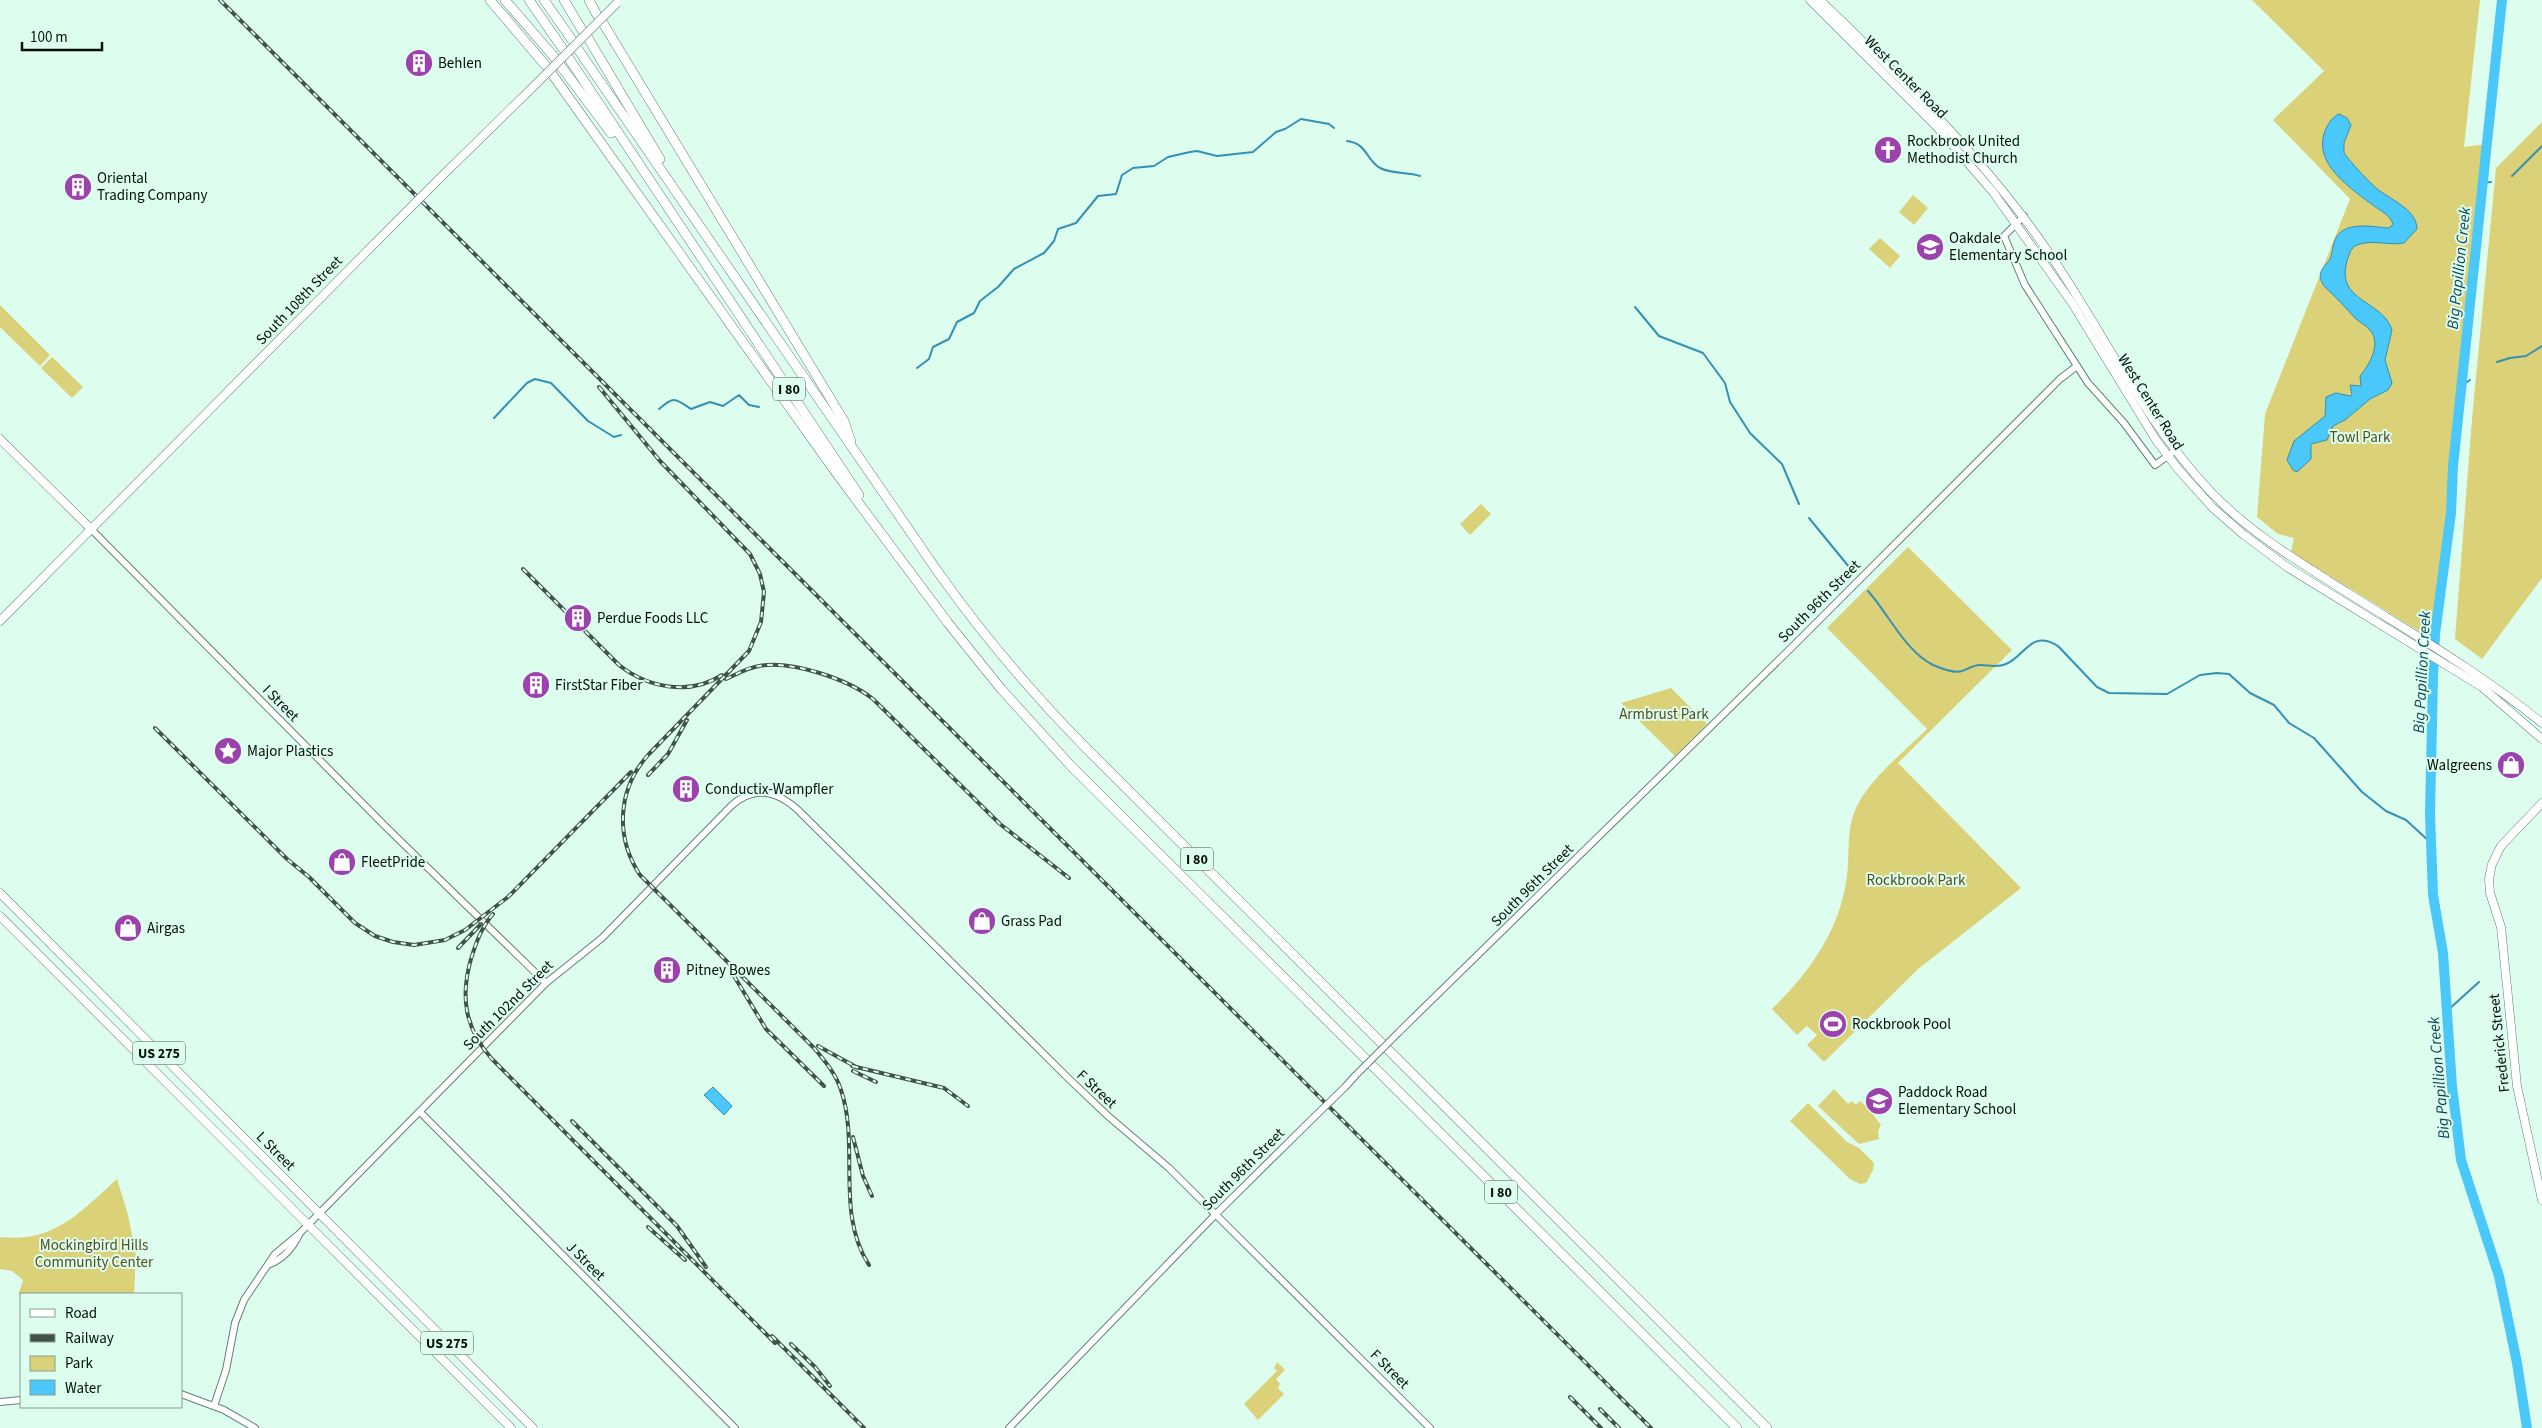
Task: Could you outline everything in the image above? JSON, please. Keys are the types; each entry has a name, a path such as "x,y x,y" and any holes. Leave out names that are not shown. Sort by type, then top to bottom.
{"highway":[{"path":"485,0 531,48"},
{"path":"490,0 549,70 836,474 892,546"},
{"path":"504,0 557,61 684,234"},
{"name":"I 80","path":"529,0 815,427 892,546 965,645 1055,749 1737,1428"},
{"name":"I 80","path":"544,0 855,454 965,610 1049,710 1767,1428"},
{"path":"564,0 697,221"},
{"path":"589,0 844,421 855,454"}],"main road":[{"name":"West Center Road","path":"1810,0 1952,143 2017,224 2086,324 2168,456 2213,508 2261,549 2403,639 2470,675 2542,739"},
{"name":"West Center Road","path":"1820,0 1884,62 1984,166 2024,216 2057,264 2119,365 2176,450 2210,490 2264,539 2404,628 2542,723"},
{"name":"South 108th Street","path":"0,621 437,181 619,2"},
{"path":"1876,68 1884,62"},
{"name":"I Street","path":"0,439 92,530"},
{"name":"Frederick Street","path":"2542,803 2501,846 2492,864 2489,887 2499,918 2517,1086 2542,1200"},
{"name":"L Street","path":"0,893 533,1428"},
{"name":"L Street","path":"0,916 511,1428"}],"street":[{"path":"2024,216 2004,236 2025,285 2091,388 2124,422 2155,464 2176,450"},
{"name":"South 96th Street","path":"1009,1428 1216,1214 1399,1032 1790,649 2060,379 2077,366"},
{"name":"I Street","path":"92,530 391,832 546,983"},
{"name":"F Street","path":"739,799 753,793 764,792 778,795 792,804 1094,1104 1169,1168 1430,1428"},
{"name":"South 102nd Street","path":"214,1406 226,1370 240,1308 252,1285 270,1264 275,1254 308,1225 546,983 604,935 739,799"},
{"name":"J Street","path":"420,1112 735,1428"},
{"path":"182,1394 214,1406 255,1428"},
{"path":"0,1402 20,1400"}],"green space":[{"name":"Towl Park","path":"2252,0 2480,0 2464,147 2487,144 2453,466 2450,523 2435,641 2291,552 2294,538 2278,534 2257,517 2265,414 2350,199 2273,120 2324,71"},
{"path":"2542,122 2542,578 2482,659 2455,639 2472,419 2496,168"},
{"path":"1913,195 1928,208 1914,225 1899,212"},
{"path":"1880,238 1900,256 1890,268 1869,249"},
{"path":"0,305 50,355 40,366 0,327"},
{"path":"52,357 83,387 72,398 41,368"},
{"path":"1481,504 1491,514 1470,535 1460,524"},
{"name":"Rockbrook Park","path":"1908,547 2012,650 1898,763 2021,888 1917,970 1824,1062 1807,1045 1817,1035 1807,1026 1797,1035 1772,1009 1811,965 1838,914 1847,876 1851,825 1856,808 1862,797 1898,756 1927,729 1827,628"},
{"name":"Armbrust Park","path":"1671,688 1707,724 1675,756 1621,703"},
{"path":"1834,1089 1848,1104 1852,1101 1856,1105 1860,1101 1868,1108 1881,1125 1878,1131 1879,1139 1859,1144 1818,1106"},
{"path":"1808,1103 1847,1142 1859,1148 1874,1163 1873,1170 1866,1183 1860,1184 1850,1179 1790,1121"},
{"name":"Mockingbird Hills Community Center","path":"117,1179 128,1215 136,1256 134,1293 20,1293 20,1298 19,1293 23,1280 12,1271 0,1269 0,1237 19,1238 51,1230 65,1223 91,1203"},
{"path":"1277,1362 1285,1370 1276,1379 1280,1384 1278,1388 1284,1394 1258,1420 1244,1404 1277,1371 1274,1368"}],"water":[{"path":"2339,114 2347,118 2351,125 2344,143 2344,153 2376,188 2407,210 2416,222 2417,229 2404,243 2363,243 2355,246 2350,252 2345,275 2348,285 2354,293 2387,320 2392,330 2385,360 2392,383 2388,390 2370,399 2345,420 2333,426 2327,440 2311,444 2311,459 2297,472 2293,470 2287,460 2294,441 2325,416 2326,397 2336,393 2350,396 2352,395 2350,385 2361,386 2360,376 2373,354 2375,342 2370,330 2355,318 2324,286 2320,278 2322,269 2330,259 2335,240 2345,230 2359,226 2389,228 2393,224 2390,218 2345,184 2329,165 2322,143 2327,126"},
{"path":"713,1087 732,1106 724,1115 704,1095"}],"waterway":[{"name":"Big Papillion Creek","path":"2502,0 2453,466 2451,513 2435,634 2430,814 2433,895 2443,953 2452,1086 2461,1160 2499,1276 2517,1363 2527,1428"},
{"path":"917,368 929,359 933,347 949,339 957,322 974,313 980,301 998,287 1014,269 1044,253 1054,241 1058,229 1076,223 1098,196 1116,194 1122,175 1133,168 1154,166 1168,157 1197,151 1217,156 1253,152 1276,132 1301,119 1329,124 1334,128"},
{"path":"1347,141 1363,148 1371,160 1380,168 1420,176"},
{"path":"2512,176 2542,146"},
{"path":"2482,183 2491,182"},
{"path":"1635,307 1659,336 1703,353 1725,383 1730,402 1750,433 1782,464 1799,504"},
{"path":"2497,362 2526,356 2542,346"},
{"path":"494,418 527,383 535,379 551,383 588,421 614,437 621,435"},
{"name":"Big Papillion Creek","path":"2461,386 2470,380"},
{"path":"659,409 671,400 678,401 691,409 710,402 723,406 739,395 749,405 759,407"},
{"path":"1809,518 1854,573"},
{"path":"1868,591 1914,651 1933,665 1951,671 1959,672 1977,665 2003,665 2013,660 2035,642 2041,641 2058,646 2097,687 2109,693 2167,694 2200,675 2229,674 2250,693 2274,705 2289,723 2314,738 2362,792 2386,811 2406,820 2430,842"},
{"path":"2448,1010 2479,982"}],"railway":[{"path":"220,0 1651,1428"},
{"path":"599,387 660,461 750,554 760,574 764,592 761,622 749,651 649,754 638,768 625,798 623,829 626,845 640,875 814,1048 833,1073 839,1084 846,1111 849,1134 850,1202 853,1224 859,1245 869,1265"},
{"path":"523,569 619,665 630,673 656,684 683,687 710,682 722,675"},
{"path":"726,679 742,671 759,666 787,666 834,678 862,692 873,699 1000,824 1069,878"},
{"path":"648,775 668,754 687,720"},
{"path":"155,728 287,859 309,877 355,923 375,936 393,942 414,945 445,940 465,930 508,897 631,772"},
{"path":"493,914 477,941 471,959 466,986 467,1012 476,1036 483,1048 775,1343"},
{"path":"458,948 481,924"},
{"path":"734,976 766,1029 824,1086"},
{"path":"818,1046 858,1068"},
{"path":"852,1066 944,1088 968,1106"},
{"path":"853,1071 876,1082"},
{"path":"572,1121 677,1226 706,1267"},
{"path":"853,1137 863,1176 872,1196"},
{"path":"648,1227 685,1260"},
{"path":"772,1336 864,1428"},
{"path":"791,1344 815,1367 830,1386"},
{"path":"1570,1397 1601,1428"},
{"path":"1600,1409 1619,1428"}],"place":[{"name":"Behlen","path":"419,63"},
{"name":"Rockbrook United Methodist Church","path":"1888,150"},
{"name":"Oriental Trading Company","path":"78,187"},
{"name":"Oakdale Elementary School","path":"1930,247"},
{"name":"Perdue Foods LLC","path":"578,618"},
{"name":"FirstStar Fiber","path":"536,685"},
{"name":"Major Plastics","path":"228,751"},
{"name":"Walgreens","path":"2511,765"},
{"name":"Conductix-Wampfler","path":"686,789"},
{"name":"FleetPride","path":"342,862"},
{"name":"Grass Pad","path":"982,921"},
{"name":"Airgas","path":"128,928"},
{"name":"Pitney Bowes","path":"667,970"},
{"name":"Rockbrook Pool","path":"1833,1024"},
{"name":"Paddock Road Elementary School","path":"1879,1101"}]}
